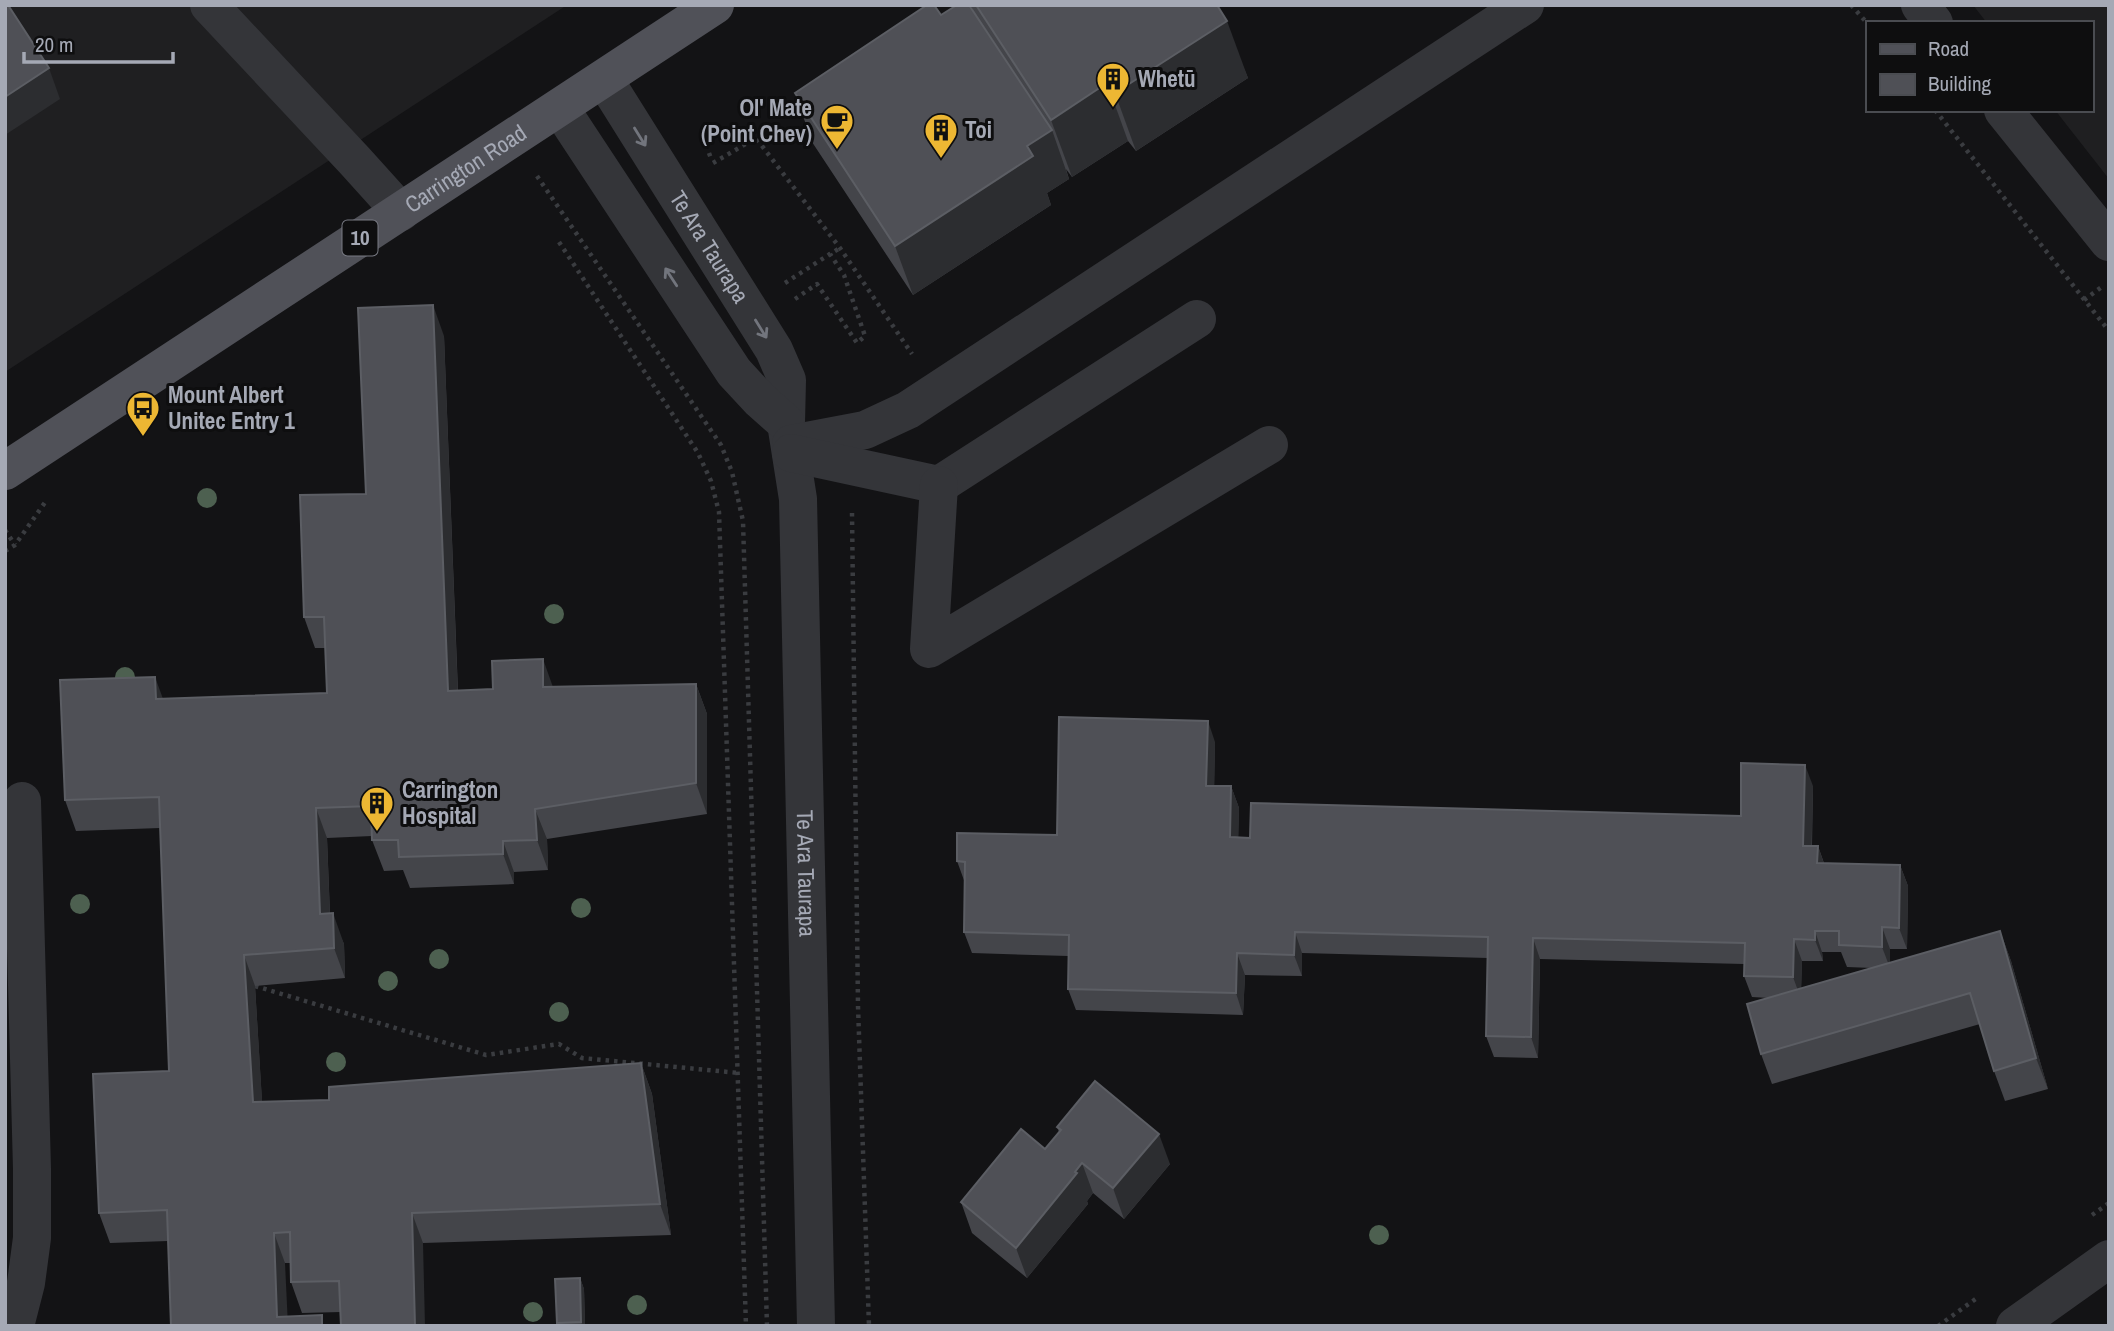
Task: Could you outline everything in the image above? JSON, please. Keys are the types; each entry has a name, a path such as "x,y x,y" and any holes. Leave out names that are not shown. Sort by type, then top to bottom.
{"main road":[{"name":"Carrington Road","path":"5,471 715,5"}],"street":[{"path":"209,5 401,212"},
{"path":"789,440 865,430 908,410 1525,5"},
{"path":"1920,5 1932,21"},
{"name":"Te Ara Taurapa","path":"604,79 774,350 787,380 789,440 797,499 816,1326"},
{"name":"Te Ara Taurapa","path":"561,108 734,372 760,400 789,440"},
{"path":"2005,112 2109,242"},
{"path":"789,440 939,485 1197,319"},
{"path":"939,485 929,649 1269,445"},
{"path":"15,1326 26,1283 32,1238 22,801"},
{"path":"2015,1326 2109,1259"}],"path":[{"path":"1851,5 1866,22"},
{"path":"1937,112 2109,331"},
{"path":"713,163 756,138 840,248 916,361"},
{"path":"545,186 721,444 732,472 743,521 767,1326"},
{"path":"559,242 698,453 711,481 721,523 746,1326"},
{"path":"784,283 840,248"},
{"path":"794,299 817,284 857,343 866,336 845,275 831,254"},
{"path":"2084,300 2107,282"},
{"path":"5,551 15,545 51,495"},
{"path":"5,530 15,545"},
{"path":"256,986 486,1055 559,1044 582,1058 739,1073"}],"shaded area":[{"path":"5,5 567,5 5,372"},
{"path":"1973,5 2109,5 2109,179 2057,112 2093,112 2093,21 1985,21"}],"building":[{"path":"5,5 8,5 49,68 5,97"},
{"name":"Toi","path":"927,5 934,5 941,15 957,5 969,5 1052,130 1027,146 1033,156 895,246 795,93"},
{"path":"976,5 1217,5 1227,21 1115,93 1107,83 1051,120"},
{"name":"Carrington Hospital","path":"433,305 448,691 493,689 492,661 543,659 543,687 696,684 696,783 535,809 537,840 503,841 503,854 399,857 398,840 372,840 371,806 316,808 320,914 333,913 334,948 244,955 253,1102 329,1100 329,1087 641,1063 660,1204 412,1213 415,1326 341,1326 339,1281 291,1282 290,1232 274,1233 277,1317 322,1315 322,1326 171,1326 167,1210 99,1213 93,1074 169,1071 159,797 65,800 60,680 155,677 156,699 327,693 324,617 304,617 300,495 366,494 358,308"},
{"path":"1059,717 1208,721 1206,786 1231,786 1230,837 1250,838 1251,803 1741,816 1741,763 1805,765 1803,846 1818,846 1817,863 1900,865 1899,928 1882,927 1882,947 1839,945 1839,931 1815,931 1815,940 1794,939 1793,977 1744,976 1745,943 1533,938 1531,1037 1486,1036 1488,937 1295,932 1294,955 1237,953 1236,993 1068,989 1069,935 964,932 965,862 957,861 957,833 1057,835"},
{"path":"2000,931 2036,1058 1994,1071 1970,993 1761,1054 1747,1004"},
{"path":"1095,1081 1159,1134 1113,1188 1082,1163 1075,1172 1077,1173 1016,1248 961,1202 1021,1129 1045,1149 1061,1130 1057,1127"},
{"path":"580,1278 581,1322 557,1323 555,1279"}],"place":[{"name":"Whetū","path":"1113,109"},
{"name":"Ol' Mate (Point Chev)","path":"837,151"},
{"name":"Toi","path":"941,160"},
{"name":"Mount Albert Unitec Entry 1","path":"143,438"},
{"name":"Carrington Hospital","path":"377,833"}]}
